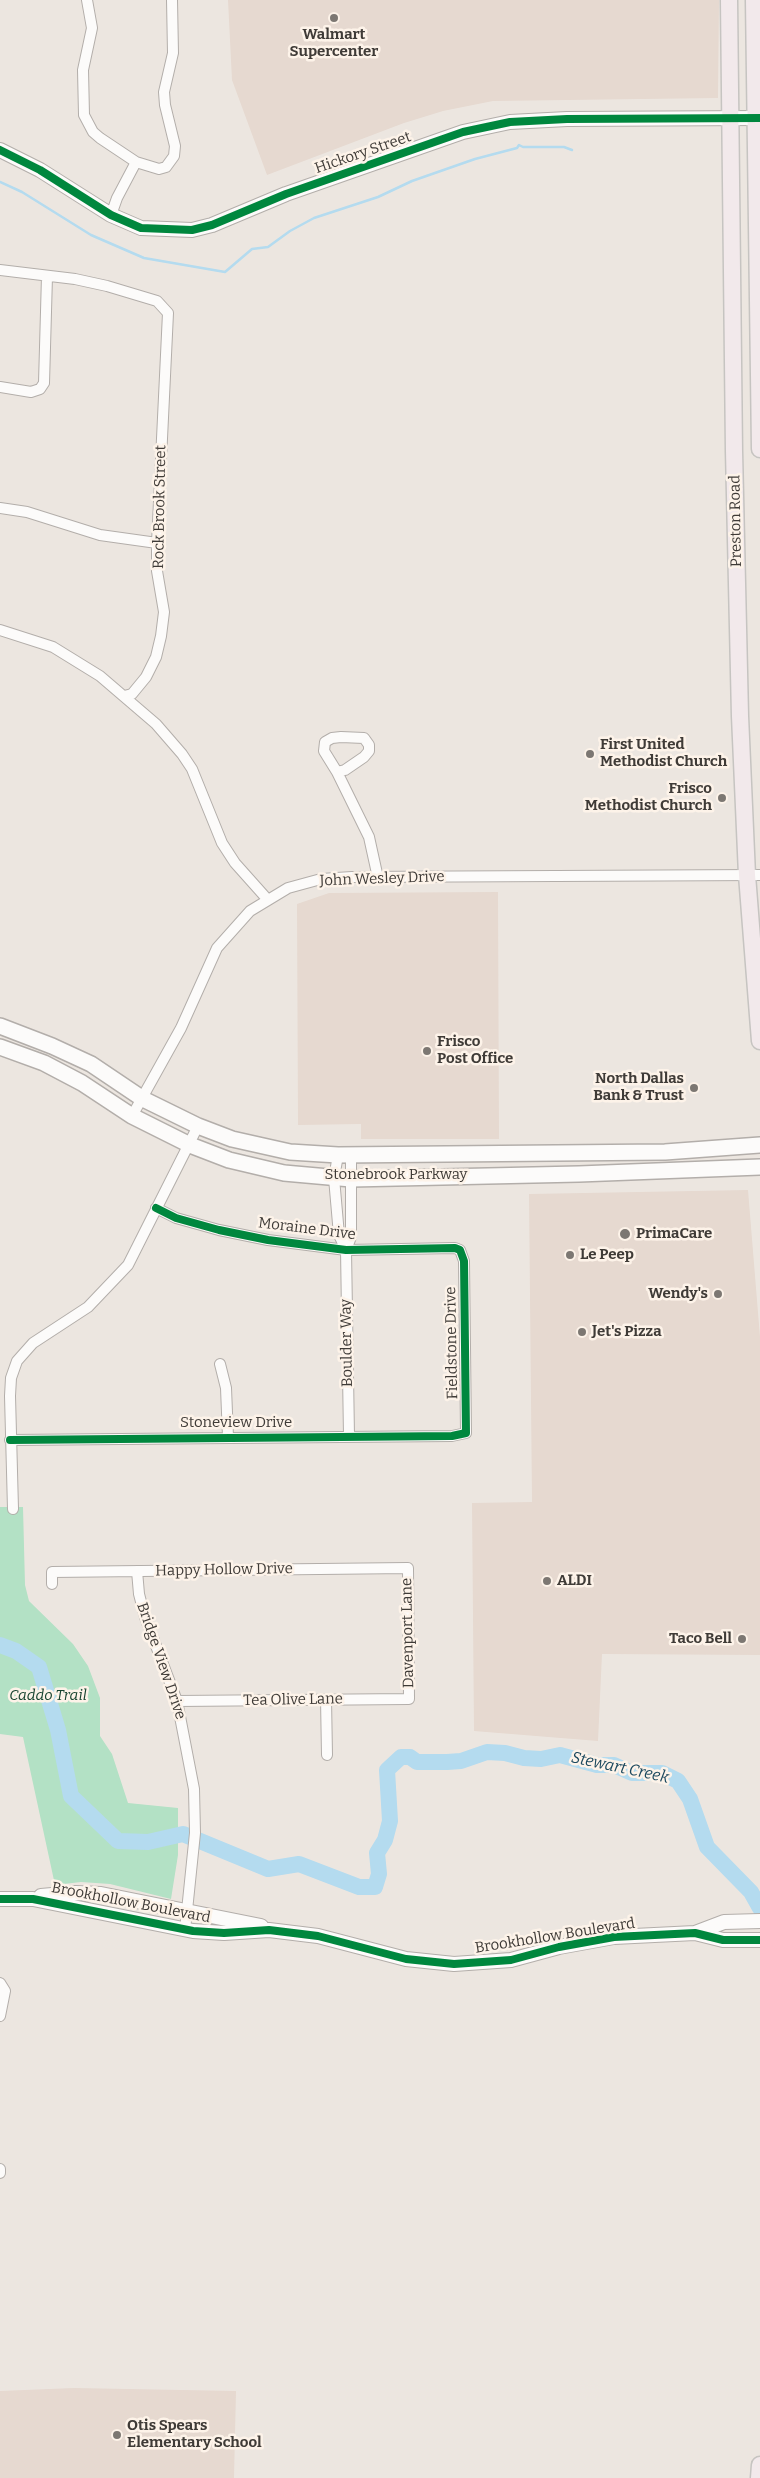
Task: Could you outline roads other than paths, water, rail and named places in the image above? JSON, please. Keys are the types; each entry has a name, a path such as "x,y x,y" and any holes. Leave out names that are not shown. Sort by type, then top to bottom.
{"main road":[{"name":"Preston Road","path":"729,0 734,451 740,716 753,875 760,1041"},
{"path":"754,0 760,449"},
{"name":"Stonebrook Parkway","path":"0,1028 52,1046 91,1064 143,1099 198,1126 262,1146 290,1152 344,1155 665,1152 760,1145"},
{"name":"Stonebrook Parkway","path":"0,1047 44,1062 82,1083 132,1116 190,1145 229,1160 284,1173 351,1179 485,1174 579,1174 760,1167"},
{"path":"579,1174 580,1153"},
{"path":"484,1154 485,1174"},
{"path":"759,2478 760,2465"}],"street":[{"path":"88,0 92,28 83,70 84,115 93,132 100,138 136,162 159,169 166,167 174,156 174,146 164,105 164,92 172,53 172,0"},
{"name":"Hickory Street","path":"0,150 40,170 111,215 141,228 192,230 212,226 286,194 454,135 510,122 567,119 757,118"},
{"path":"111,215 117,198 136,162"},
{"path":"0,270 47,276 44,383 40,389 31,392 0,387"},
{"name":"Rock Brook Street","path":"47,276 75,279 107,286 156,300 168,313 157,543 157,571 164,612 156,657 146,677 132,694 124,696"},
{"path":"0,508 27,512 100,534 157,543"},
{"path":"0,630 53,647 100,676 156,724 182,754 192,769 222,843 235,863 268,900"},
{"path":"338,772 346,770 364,757 369,746 364,738 341,737 326,742 324,752 338,772 369,837 378,878"},
{"name":"John Wesley Drive","path":"132,1116 181,1028 217,948 250,911 288,888 305,882 352,877 753,875"},
{"path":"13,1509 10,1440 11,1378 17,1362 33,1343 88,1307 128,1265 198,1126"},
{"name":"Boulder Way","path":"344,1155 334,1178 339,1235 346,1250"},
{"name":"Boulder Way","path":"344,1155 351,1179 351,1237 346,1250 348,1436"},
{"name":"Moraine Drive","path":"156,1208 176,1218 219,1230 268,1240 346,1250 455,1248 460,1250"},
{"name":"Fieldstone Drive","path":"460,1250 464,1261 467,1428 466,1434 463,1436"},
{"path":"220,1364 226,1388 228,1437"},
{"name":"Stoneview Drive","path":"10,1440 463,1436"},
{"name":"Happy Hollow Drive","path":"52,1584 52,1572 408,1568"},
{"name":"Davenport Lane","path":"408,1568 409,1698"},
{"name":"Bridge View Drive","path":"138,1571 139,1594 145,1617 177,1701 188,1746 194,1789 191,1888 186,1930"},
{"name":"Tea Olive Lane","path":"177,1701 409,1698"},
{"path":"326,1699 327,1755"},
{"name":"Brookhollow Boulevard","path":"33,1899 46,1894 101,1894 188,1912 219,1916 276,1930 318,1936 395,1956 454,1964 510,1960 559,1947 614,1937 695,1933 724,1940 760,1940"},
{"name":"Brookhollow Boulevard","path":"0,1899 33,1899 186,1930 217,1933 276,1930"},
{"name":"Brookhollow Boulevard","path":"695,1933 724,1922 760,1921"},
{"path":"0,1983 5,1992 0,2016"}],"waterway":[{"path":"0,182 22,192 91,235 144,258 225,272 252,249 268,247 290,231 314,218 378,197 412,181 475,159 517,148 519,145 523,147 564,147 572,150"},
{"name":"Stewart Creek","path":"0,1645 16,1651 39,1667 58,1730 71,1796 118,1841 148,1842 183,1834 268,1869 299,1864 359,1887 375,1887 379,1874 377,1853 385,1840 390,1821 387,1770 401,1757 410,1757 417,1762 447,1762 461,1761 487,1752 541,1759 560,1755 597,1765 614,1765 632,1773 662,1773 678,1781 690,1799 707,1847 751,1892 760,1908"}],"place":[{"name":"Walmart Supercenter","path":"334,18"},
{"name":"First United Methodist Church","path":"590,754"},
{"name":"Frisco Methodist Church","path":"722,798"},
{"name":"Frisco Post Office","path":"427,1051"},
{"name":"North Dallas Bank & Trust","path":"694,1088"},
{"name":"PrimaCare","path":"625,1234"},
{"name":"Le Peep","path":"570,1255"},
{"name":"Wendy's","path":"718,1294"},
{"name":"Jet's Pizza","path":"582,1332"},
{"name":"ALDI","path":"547,1581"},
{"name":"Taco Bell","path":"742,1639"},
{"name":"Otis Spears Elementary School","path":"117,2435"}],"park label":[{"name":"Caddo Trail","path":"48,1696"}]}
